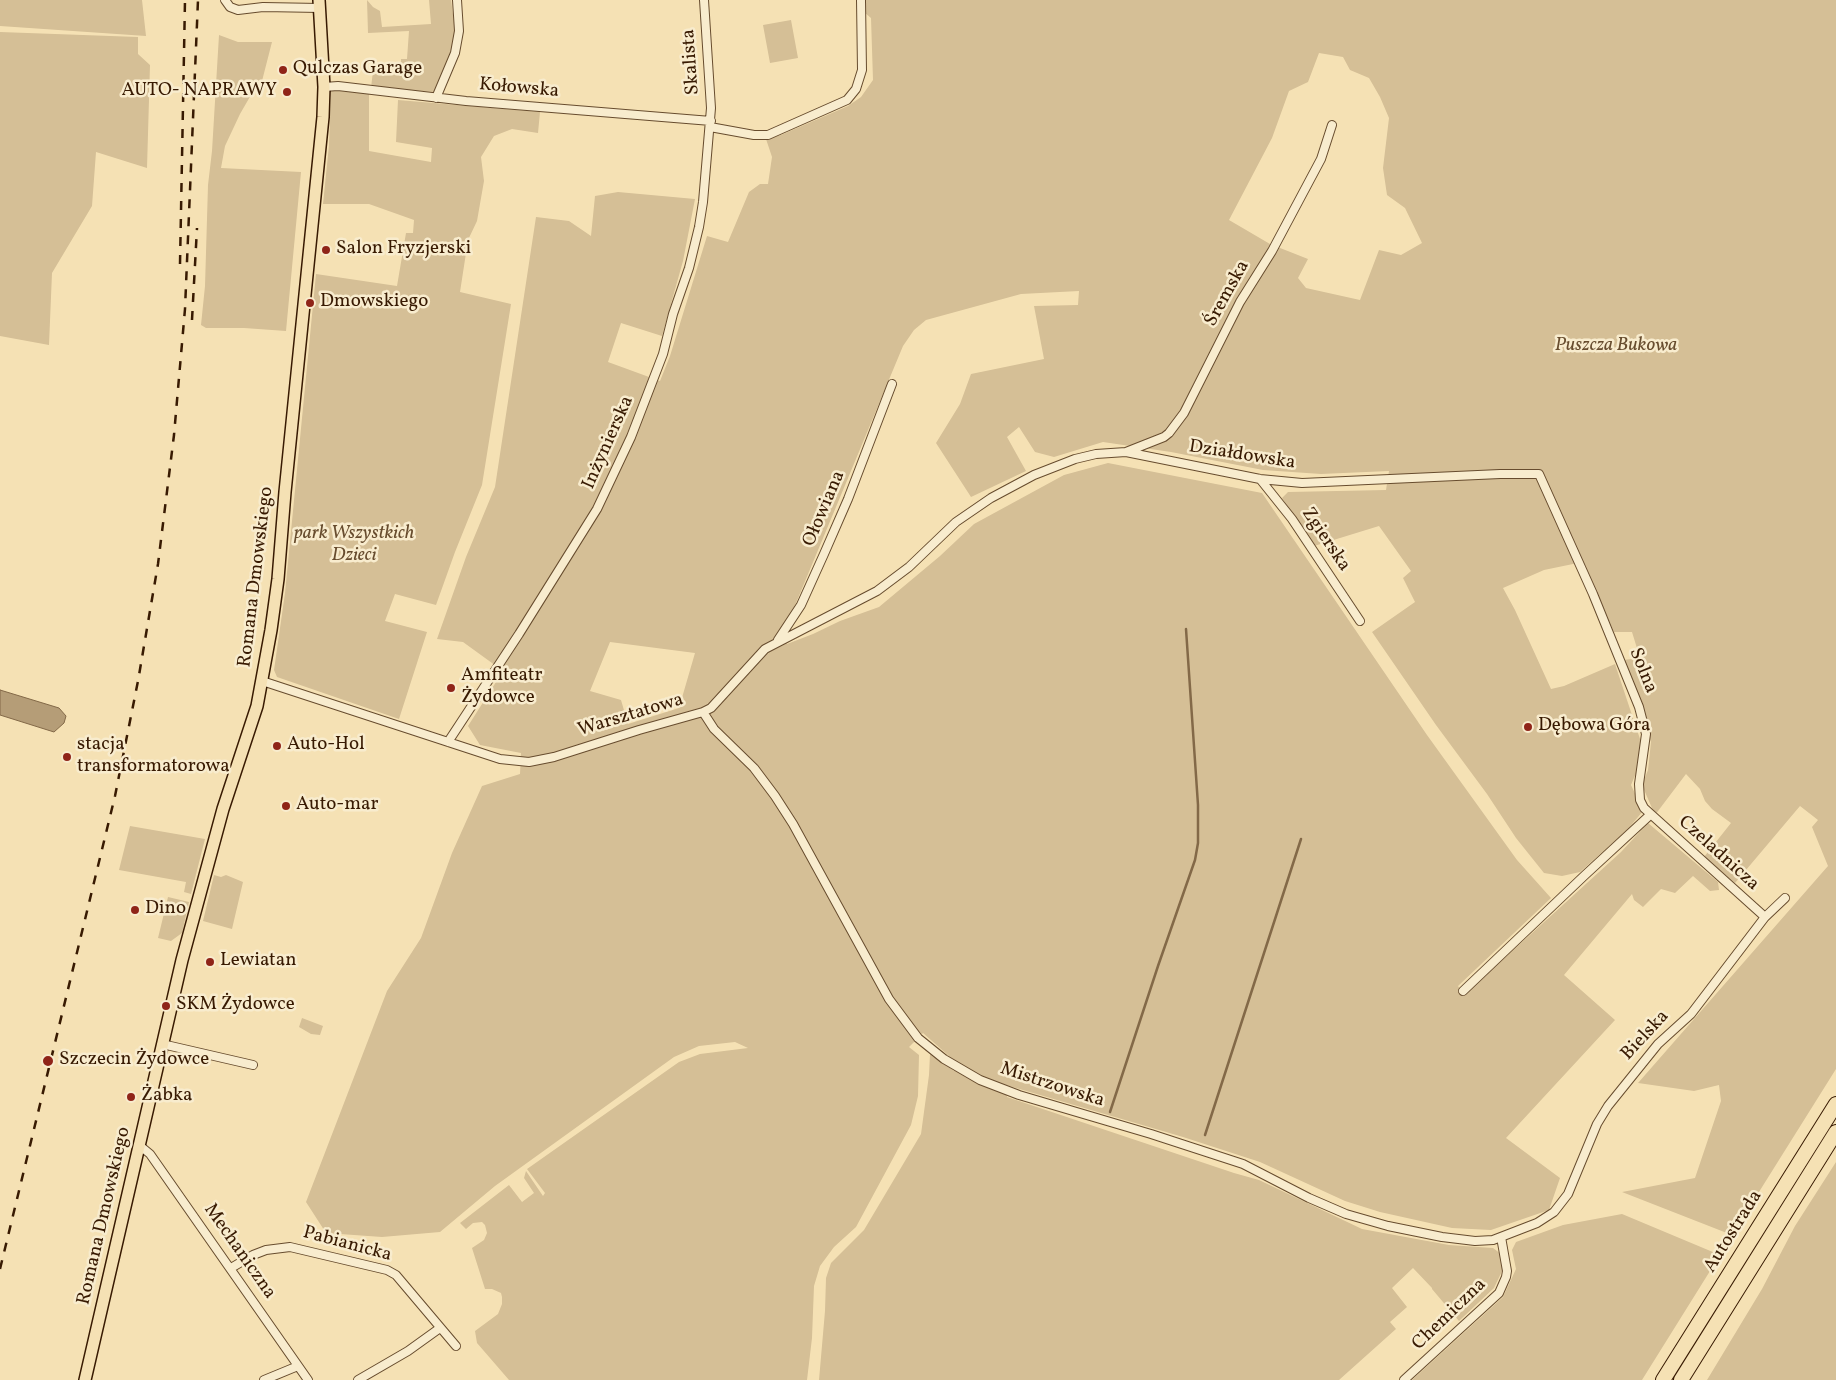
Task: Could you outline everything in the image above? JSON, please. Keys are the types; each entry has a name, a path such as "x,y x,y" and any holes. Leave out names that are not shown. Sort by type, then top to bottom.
{"highway":[{"name":"Autostrada","path":"1663,1380 1836,1104"},
{"name":"Autostrada","path":"1681,1380 1836,1132"}],"main road":[{"name":"Romana Dmowskiego","path":"85,1380 162,1044 211,852 253,718 262,682 277,587 320,146 324,87 320,4"}],"street":[{"path":"225,0 230,7 238,10 320,4"},
{"path":"436,98 455,53 459,31 457,0"},
{"name":"Skalista","path":"704,0 711,124"},
{"name":"Kołowska","path":"324,87 338,86 436,98 711,124 754,135 768,135 847,100 856,89 862,70 861,0"},
{"name":"Inżynierska","path":"448,742 519,634 597,509 631,437 663,354 673,314 689,268 699,227 711,124"},
{"name":"Śremska","path":"1126,452 1154,442 1170,433 1184,413 1240,302 1272,251 1321,159 1332,125"},
{"name":"Ołowiana","path":"776,642 801,605 824,554 848,499 892,384"},
{"name":"Działdowska","path":"956,522 990,498 1055,465 1096,454 1126,452 1260,479 1302,483 1500,474 1540,474"},
{"name":"Solna","path":"1540,474 1593,594 1639,707 1646,734 1639,792 1644,808 1650,816"},
{"name":"Zgierska","path":"1260,479 1292,519 1360,621"},
{"name":"Warsztatowa","path":"262,682 500,759 529,762 554,757 711,708 757,656 776,642 877,591 909,567 956,522"},
{"name":"Mistrzowska","path":"703,712 714,729 754,768 779,802 889,999 918,1038 944,1059 980,1080 1011,1092 1243,1164 1322,1204 1363,1220 1452,1239 1480,1242 1501,1238 1537,1223 1554,1212"},
{"path":"1463,991 1650,816"},
{"name":"Czeladnicza","path":"1650,816 1765,917"},
{"name":"Bielska","path":"1554,1212 1568,1194 1605,1111 1658,1044 1691,1014 1765,917 1786,898"},
{"path":"162,1044 253,1065"},
{"name":"Mechaniczna","path":"139,1145 150,1154 308,1380"},
{"name":"Chemiczna","path":"1404,1380 1499,1293 1508,1270 1501,1238"},
{"name":"Pabianicka","path":"230,1268 253,1255 281,1247 310,1251 387,1270 396,1275 456,1346"},
{"path":"358,1380 408,1351 440,1328"},
{"path":"264,1380 298,1366"}],"green space":[{"path":"0,0 142,0 146,36 0,26"},
{"path":"367,0 380,11 382,27 431,24 429,0 451,0 455,29 453,44 438,89 434,92 371,88 373,71 379,71 379,67 401,68 401,59 407,59 409,31 368,33"},
{"name":"Puszcza Bukowa","path":"866,0 1836,0 1836,1069 1732,1235 1622,1192 1695,1178 1721,1101 1719,1085 1694,1091 1638,1083 1828,866 1812,827 1818,820 1800,806 1735,883 1704,857 1731,823 1712,809 1705,801 1700,789 1686,774 1655,815 1642,785 1648,770 1651,742 1623,660 1640,658 1632,632 1614,632 1585,565 1573,564 1544,570 1503,588 1551,689 1564,686 1615,664 1641,742 1639,766 1631,785 1643,811 1628,829 1580,872 1562,876 1544,873 1516,838 1372,632 1415,602 1403,578 1411,571 1379,526 1314,546 1282,498 1288,492 1386,490 1389,471 1321,474 1263,470 1171,452 1103,442 1054,457 1035,452 1019,427 1007,437 1026,471 971,497 936,443 960,404 971,374 1044,359 1034,306 1078,305 1079,291 1021,294 926,320 914,330 903,346 796,603 784,626 787,644 840,621 879,607 940,556 974,524 1064,475 1108,463 1262,493 1427,735 1517,860 1551,898 1458,986 1464,995 1621,852 1648,823 1718,882 1719,890 1710,891 1693,876 1675,893 1661,889 1643,907 1634,900 1632,894 1564,975 1615,1020 1506,1138 1560,1178 1549,1210 1491,1230 1452,1228 1380,1212 1345,1201 1260,1162 1183,1137 1006,1085 1007,1097 1259,1180 1362,1229 1449,1245 1493,1248 1501,1254 1504,1267 1494,1288 1459,1321 1413,1268 1392,1288 1407,1307 1390,1322 1396,1329 1339,1380 819,1380 826,1278 831,1263 864,1230 921,1134 930,1054 954,1071 949,1056 923,1033 909,1047 919,1055 918,1096 911,1125 856,1227 834,1247 820,1266 814,1286 812,1338 807,1380 509,1380 477,1343 475,1331 498,1314 502,1304 502,1297 501,1293 492,1289 485,1289 472,1248 484,1240 487,1233 485,1225 482,1222 473,1223 466,1229 460,1223 509,1185 522,1202 534,1193 524,1178 526,1171 543,1196 545,1193 527,1169 679,1062 700,1054 748,1048 735,1042 699,1046 674,1057 495,1186 440,1232 382,1237 326,1233 306,1202 387,991 421,938 452,853 482,786 520,774 521,753 480,745 468,726 503,671 463,642 437,639 466,557 495,487 536,217 569,221 591,236 595,196 618,192 695,199 683,261 662,336 621,323 608,362 660,381 670,356 707,236 728,242 749,192 760,184 768,184 772,157 766,139 781,135 848,106 861,97 873,80 871,18 865,13","holes":["1319,53 1343,57 1350,70 1369,78 1380,97 1389,118 1383,168 1387,195 1405,208 1422,243 1401,255 1379,250 1360,300 1306,288 1298,278 1308,259 1270,244 1229,220 1272,138 1289,91 1308,82","610,642 695,653 679,708 628,724 621,700 590,691"]},
{"path":"791,20 798,58 770,63 763,25"},
{"path":"0,32 138,37 138,54 150,65 147,168 96,152 92,206 52,273 49,345 0,336"},
{"path":"219,35 238,42 272,42 262,81 255,88 240,114 225,146 221,168 301,172 286,331 206,328 201,325 205,286 208,185 212,151"},
{"name":"park Wszystkich Dzieci","path":"331,90 369,94 369,151 431,162 432,148 396,142 398,100 540,112 538,133 512,129 494,136 481,157 484,181 477,221 468,240 460,292 511,304 482,485 436,605 395,594 385,621 427,632 399,719 277,677 274,670 285,593 316,274 397,286 406,233 413,233 414,220 369,204 323,204 329,145"},
{"path":"130,826 205,839 191,894 184,892 186,882 119,870"},
{"path":"214,875 221,877 226,875 243,882 232,929 203,921"},
{"path":"168,897 189,902 182,933 171,941 158,938"},
{"path":"302,1018 323,1026 320,1035 311,1034 299,1027"},
{"path":"1836,1162 1836,1380 1707,1380 1762,1289 1795,1226"},
{"path":"1622,1214 1720,1255 1642,1380 1412,1380 1503,1297 1516,1269 1512,1250 1516,1242 1563,1225"}],"shaded area":[{"path":"0,690 59,708 66,716 64,723 54,732 0,715"}],"waterway":[{"path":"1110,1112 1195,860 1198,843 1198,805 1186,629"},
{"path":"1205,1135 1301,839"}],"railway":[{"path":"180,264 185,0"},
{"path":"0,1269 115,796 138,681 158,564 174,435 185,309 198,0"},
{"path":"192,320 197,228"}],"place":[{"name":"Qulczas Garage","path":"283,70"},
{"name":"AUTO- NAPRAWY","path":"287,92"},
{"name":"Salon Fryzjerski","path":"326,250"},
{"name":"Dmowskiego","path":"310,303"},
{"name":"Amfiteatr Żydowce","path":"451,688"},
{"name":"Dębowa Góra","path":"1528,727"},
{"name":"Auto-Hol","path":"277,746"},
{"name":"stacja transformatorowa","path":"67,757"},
{"name":"Auto-mar","path":"286,806"},
{"name":"Dino","path":"135,910"},
{"name":"Lewiatan","path":"210,962"},
{"name":"SKM Żydowce","path":"166,1006"},
{"name":"Szczecin Żydowce","path":"48,1061"},
{"name":"Żabka","path":"131,1097"}]}
